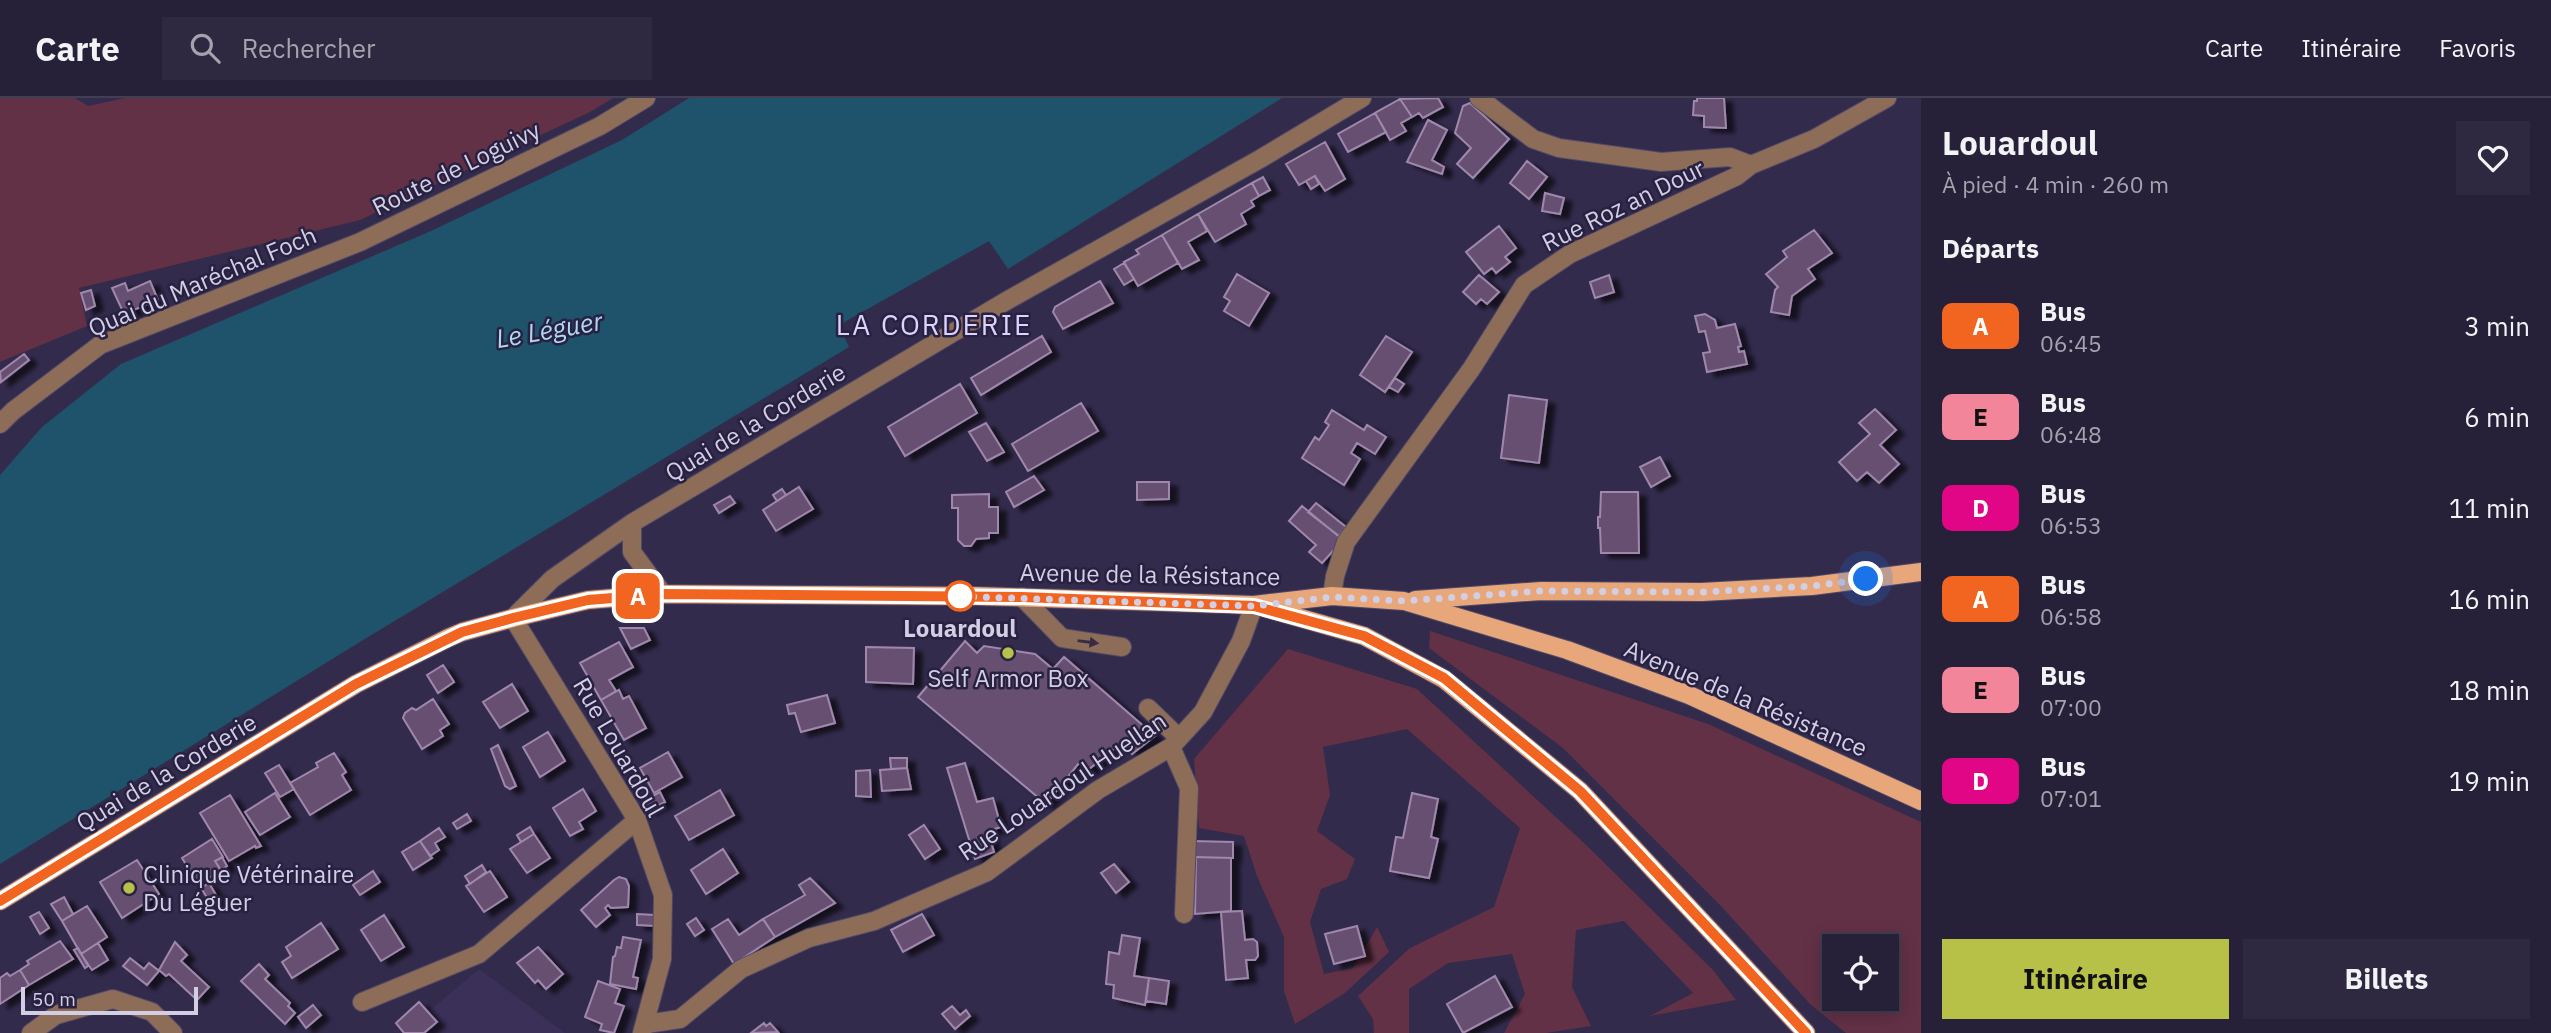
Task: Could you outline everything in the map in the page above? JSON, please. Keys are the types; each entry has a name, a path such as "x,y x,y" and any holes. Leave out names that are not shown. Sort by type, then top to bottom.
{"main road":[{"path":"1404,601 1541,591 1716,592 1812,586 1921,572"},
{"name":"Avenue de la Résistance","path":"356,684 462,632 588,600 663,594 1022,597 1254,606 1332,597 1404,601 1567,650 1689,695 1921,801"},
{"path":"1254,606 1364,636 1444,678 1580,791 1806,1033"},
{"name":"Quai de la Corderie","path":"0,901 356,684"}],"street":[{"name":"Route de Loguivy","path":"360,242 600,126 646,98"},
{"name":"Quai de la Corderie","path":"513,618 552,579 632,523 1008,300 1362,98"},
{"path":"1479,98 1533,139 1559,148 1661,162 1730,157 1751,165"},
{"name":"Rue Roz an Dour","path":"1332,597 1335,576 1346,542 1472,368 1524,285 1570,254 1737,176 1751,165 1814,139 1887,98"},
{"name":"Quai du Maréchal Foch","path":"0,424 13,411 100,345 360,242"},
{"path":"632,523 632,552 663,594"},
{"path":"1022,597 1062,638 1122,647"},
{"name":"Rue Louardoul Huellan","path":"644,1029 680,1019 741,969 808,938 874,921 987,872 1098,790 1175,743 1203,712 1241,641 1254,606"},
{"name":"Rue Louardoul","path":"513,618 638,820 663,895 663,959 644,1029"},
{"path":"1148,708 1175,743 1189,788 1184,914"},
{"path":"362,1002 479,954 638,820"},
{"path":"31,1033 56,1015 113,999 152,1012 173,1033"}],"shaded area":[{"path":"0,98 75,98 88,106 125,98 613,98 590,112 360,220 79,288 87,326 0,362"},
{"path":"1430,631 1708,724 1921,822 1921,1033 1846,1033 1811,1005 1721,906 1563,748 1429,648"},
{"path":"1288,649 1417,689 1584,843 1713,970 1736,1000 1650,1016 1693,993 1624,921 1576,930 1572,987 1591,1026 1546,1033 1504,1033 1525,994 1512,954 1448,963 1409,989 1409,1033 1374,1033 1373,1019 1358,996 1410,948 1494,907 1520,828 1407,729 1323,747 1330,795 1317,831 1355,859 1347,879 1321,889 1310,922 1324,974 1353,968 1377,927 1389,952 1345,993 1295,1024 1284,991 1284,937 1257,876 1244,836 1199,828 1194,759"},
{"path":"479,969 565,1033 402,1033 396,1023 419,1002 428,1012"}],"water":[{"name":"Le Léguer","path":"689,98 1282,98 1008,269 989,241 839,325 849,347 368,637 0,864 0,475 42,427 121,364 431,231 622,140"}],"building":[{"path":"1438,98 1443,107 1423,118 1419,113 1412,117 1400,99"},
{"path":"1697,98 1724,98 1726,128 1704,127 1704,116 1693,115 1694,101 1697,101"},
{"path":"1400,99 1412,117 1401,123 1406,131 1390,140 1375,113"},
{"path":"1470,103 1509,139 1473,178 1457,164 1471,148 1455,133 1463,106"},
{"path":"1375,113 1386,132 1348,152 1338,134"},
{"path":"1428,120 1447,130 1432,160 1444,167 1442,174 1407,162"},
{"path":"1325,142 1345,179 1325,191 1315,176 1299,185 1286,164"},
{"path":"1527,161 1547,177 1529,199 1510,183"},
{"path":"1315,176 1319,184 1311,189 1306,181"},
{"path":"1263,177 1270,190 1259,196 1252,183"},
{"path":"1252,183 1259,196 1251,201 1254,206 1241,214 1246,224 1215,242 1198,214"},
{"path":"1545,193 1564,198 1560,214 1542,211"},
{"path":"1198,214 1207,231 1188,242 1199,260 1182,269 1162,235"},
{"path":"1499,226 1516,248 1505,257 1510,262 1496,273 1492,268 1484,274 1466,252"},
{"path":"1814,230 1832,253 1808,269 1815,279 1792,296 1789,315 1771,312 1778,287 1766,274 1787,257 1783,251"},
{"path":"1162,235 1178,263 1138,286 1124,262 1139,254 1136,250"},
{"path":"1124,263 1134,279 1124,285 1114,269"},
{"path":"1237,274 1269,293 1249,326 1224,311 1230,301 1224,297"},
{"path":"1479,275 1499,292 1487,304 1481,299 1476,304 1463,292"},
{"path":"1609,275 1614,292 1595,298 1590,282"},
{"path":"150,281 158,300 124,314 112,288 125,283 128,291"},
{"path":"1100,281 1113,303 1063,329 1053,312 1055,307"},
{"path":"91,290 95,306 86,310 81,293"},
{"path":"1705,314 1715,320 1717,328 1735,324 1741,346 1738,347 1739,352 1744,351 1747,364 1707,372 1703,353 1710,352 1705,331 1699,332 1695,316"},
{"path":"1042,336 1051,352 981,395 971,378"},
{"path":"1386,336 1412,352 1385,392 1360,375"},
{"path":"24,354 29,360 1,382 0,372"},
{"path":"1395,378 1404,384 1398,392 1389,387"},
{"path":"960,384 977,413 905,456 888,427"},
{"path":"1509,395 1547,400 1539,463 1501,458"},
{"path":"1081,403 1098,431 1028,471 1012,444"},
{"path":"1875,409 1896,430 1880,445 1899,464 1879,483 1867,472 1857,481 1839,462 1870,434 1859,423"},
{"path":"1332,410 1364,430 1367,425 1386,437 1375,454 1357,443 1351,453 1360,459 1344,485 1302,458 1315,437 1319,440 1329,425 1325,422"},
{"path":"986,423 1004,452 987,461 969,432"},
{"path":"1660,457 1670,476 1651,487 1640,467"},
{"path":"1034,476 1044,490 1014,507 1006,492"},
{"path":"1137,482 1169,482 1169,499 1137,500"},
{"path":"799,487 813,509 776,531 763,510"},
{"path":"782,489 786,495 777,501 773,495"},
{"path":"1601,492 1638,492 1639,553 1601,553 1598,517"},
{"path":"989,494 989,507 998,507 998,533 989,533 989,538 976,539 971,546 964,546 958,540 958,508 952,508 952,495"},
{"path":"730,496 735,503 719,513 714,505"},
{"path":"1316,503 1346,527 1339,536 1308,512"},
{"path":"1302,506 1343,540 1322,563 1309,552 1316,545 1289,521"},
{"path":"620,628 644,628 650,640 631,649"},
{"path":"965,641 977,653 984,646 1035,654 1053,669 1064,657 1155,736 1132,754 1123,742 1088,770 1079,763 1046,804 918,697"},
{"path":"619,642 633,667 609,680 616,691 601,700 580,663"},
{"path":"866,647 914,648 913,684 866,682"},
{"path":"443,665 454,682 438,693 427,675"},
{"path":"512,684 528,711 500,728 483,702"},
{"path":"619,690 623,699 629,696 646,728 624,740 601,700"},
{"path":"827,695 835,723 801,732 795,713 789,714 787,705"},
{"path":"433,699 449,724 440,730 443,736 422,749 403,718 412,708 416,710"},
{"path":"548,732 565,761 540,777 523,747"},
{"path":"498,745 516,786 510,789 505,786 491,749"},
{"path":"668,752 682,777 654,793 640,768"},
{"path":"334,753 346,772 342,775 351,790 310,815 290,783 318,767 316,763"},
{"path":"890,758 907,758 907,768 891,769"},
{"path":"965,763 977,802 993,798 1001,827 988,831 994,852 975,859 947,768"},
{"path":"279,765 294,789 280,797 265,773"},
{"path":"907,768 911,789 882,791 880,770"},
{"path":"870,770 871,797 856,796 856,771"},
{"path":"583,789 596,811 579,822 583,829 570,836 553,808"},
{"path":"720,790 734,815 689,840 675,816"},
{"path":"660,792 665,802 648,811 643,801"},
{"path":"275,793 290,817 260,835 245,812"},
{"path":"1412,793 1438,799 1431,837 1438,839 1429,878 1390,871 1396,837 1403,838"},
{"path":"230,795 261,846 255,846 229,861 200,813"},
{"path":"467,814 471,821 457,829 453,823"},
{"path":"924,825 940,849 925,859 909,835"},
{"path":"530,827 534,834 521,842 517,835"},
{"path":"439,828 445,837 435,843 439,850 430,856 420,841"},
{"path":"534,834 550,858 527,873 510,849"},
{"path":"212,839 223,857 215,861 221,871 198,884 182,858"},
{"path":"420,841 432,858 413,870 402,852"},
{"path":"1192,841 1233,842 1233,858 1192,857"},
{"path":"723,849 738,873 706,894 691,870"},
{"path":"222,857 227,866 221,870 215,861"},
{"path":"1196,857 1231,858 1231,911 1195,914"},
{"name":"Clinique Vétérinaire Du Léguer","path":"137,860 159,894 122,918 100,882"},
{"path":"1114,864 1129,882 1116,893 1101,873"},
{"path":"482,865 486,872 470,884 465,876"},
{"path":"373,871 380,882 360,895 353,885"},
{"path":"490,871 507,897 484,912 466,886"},
{"path":"619,877 626,879 629,886 628,907 611,908 608,905 605,908 610,915 596,927 581,910"},
{"path":"810,878 835,903 775,937 763,919 805,895 799,885"},
{"path":"209,883 219,900 211,904 201,888"},
{"path":"64,897 73,914 62,921 51,904"},
{"path":"87,906 107,937 81,954 62,921"},
{"path":"1242,911 1245,940 1253,939 1257,942 1258,956 1255,960 1246,960 1248,978 1226,980 1221,912"},
{"path":"39,912 49,928 40,934 30,917"},
{"path":"637,914 655,915 656,926 637,925"},
{"path":"922,914 934,935 903,952 891,930"},
{"path":"384,915 404,947 381,961 361,930"},
{"path":"696,918 704,930 695,936 687,924"},
{"path":"728,919 739,935 763,919 775,937 734,964 712,929"},
{"path":"321,923 338,949 292,978 282,962 291,956 286,947"},
{"path":"1357,926 1365,956 1334,964 1325,934"},
{"path":"1122,935 1140,938 1134,976 1149,978 1145,1005 1113,998 1114,985 1106,984 1109,952 1119,954"},
{"path":"623,937 641,940 633,977 638,978 636,989 610,984 613,957 617,947 621,948"},
{"path":"60,941 73,959 29,985 20,970 29,964 27,961"},
{"path":"175,942 187,955 181,961 209,987 197,1000 169,974 166,976 159,970"},
{"path":"98,943 108,960 92,970 81,954"},
{"path":"538,947 563,974 546,989 538,980 535,983 517,963"},
{"path":"78,948 88,966 85,968 74,950"},
{"path":"130,958 144,969 149,963 159,971 147,985 123,966"},
{"path":"259,964 269,975 265,979 290,1003 288,1006 295,1013 285,1024 241,981"},
{"path":"20,970 29,985 0,1004 0,978"},
{"path":"1495,976 1512,1007 1463,1033 1447,1004"},
{"path":"1149,978 1169,981 1166,1004 1146,1001"},
{"path":"598,981 620,989 615,1003 624,1006 614,1033 600,1030 602,1024 585,1017"},
{"path":"419,1002 437,1022 424,1033 404,1033 396,1023"},
{"path":"313,1005 321,1015 306,1028 298,1017"},
{"path":"952,1006 960,1015 966,1010 970,1016 955,1029 942,1014"},
{"path":"764,1023 766,1026 770,1023 778,1032 751,1033"}],"bus line":[{"name":"A","path":"0,901 356,684 462,632 588,600 663,594 976,596 1254,606 1364,636 1444,678 1580,791 1806,1033"}],"place":[{"name":"Louardoul","path":"960,596"},
{"name":"Self Armor Box","path":"1008,653"},
{"name":"Clinique Vétérinaire Du Léguer","path":"129,888"}],"district":[{"name":"LA CORDERIE","path":"934,324"}],"route":[{"path":"960,596 948,596 1254,606 1332,597 1404,601 1541,591 1702,592 1812,586 1866,579"}]}
